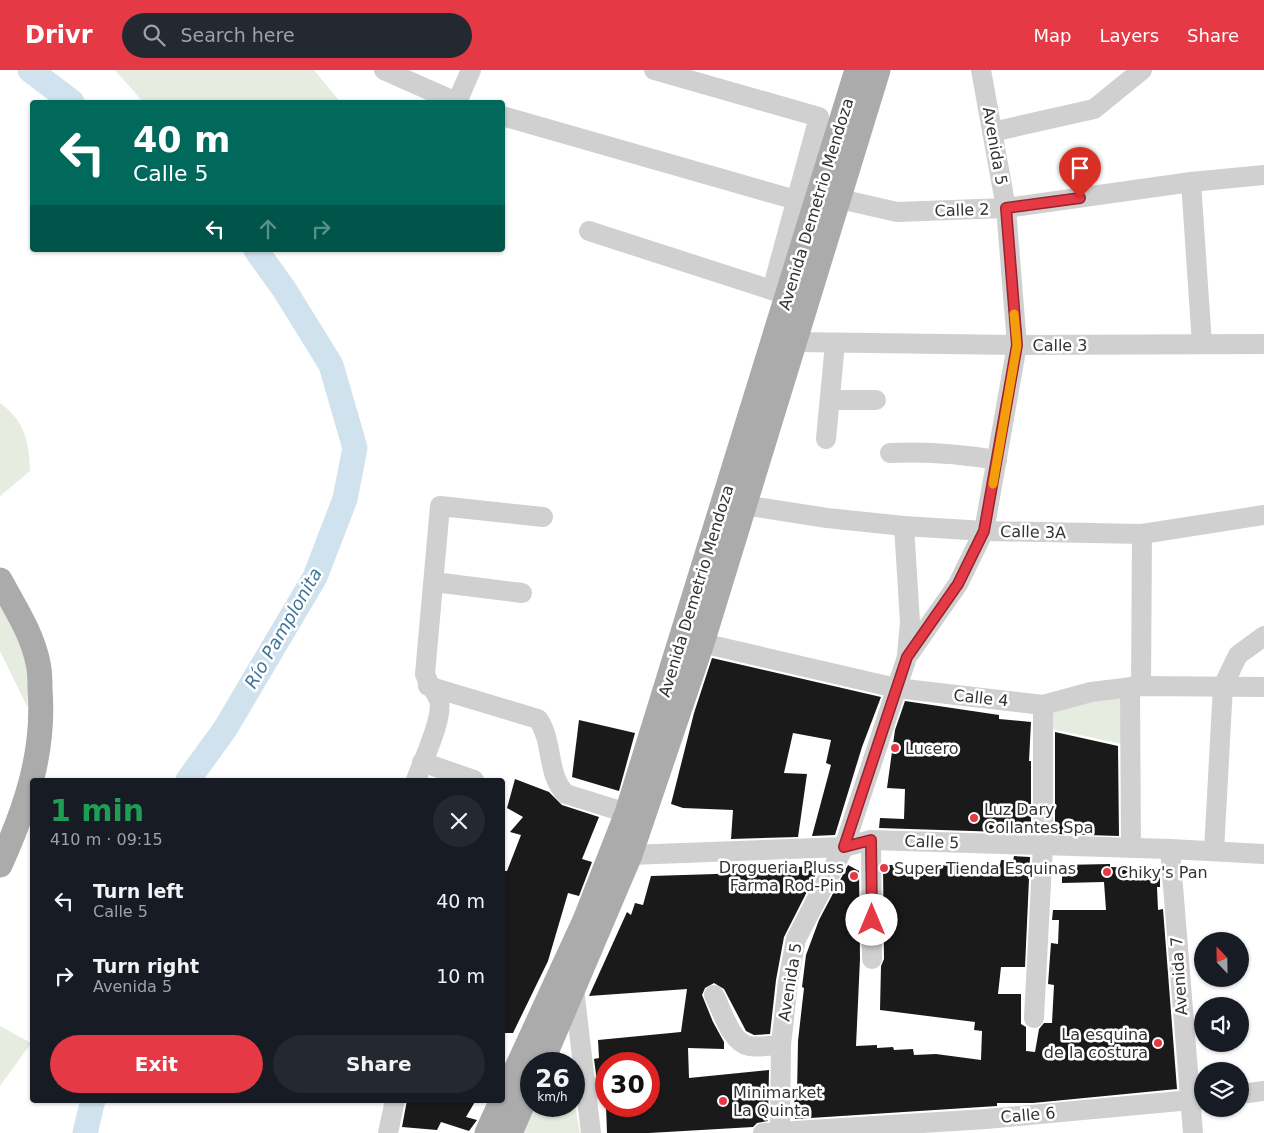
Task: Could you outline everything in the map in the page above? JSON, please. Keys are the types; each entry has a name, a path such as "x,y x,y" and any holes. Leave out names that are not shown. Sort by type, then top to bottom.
{"main road":[{"name":"Avenida Demetrio Mendoza","path":"505,1093 585,920 627,813 780,293 857,70"},
{"name":"Avenida Demetrio Mendoza","path":"545,1052 630,855 702,643 743,505 840,199 878,70"},
{"path":"0,580 22,622 38,663 42,712 32,778"},
{"path":"0,865 21,819 30,786"},
{"name":"Avenida Demetrio Mendoza","path":"487,1133 501,1103"},
{"path":"510,1133 520,1110"}],"street":[{"path":"384,70 452,100"},
{"path":"457,100 471,70"},
{"path":"589,231 780,293 796,200 819,117 654,70"},
{"name":"Avenida 5","path":"774,1133 788,982 796,939 844,847 907,657 958,584 984,531 1017,345 1006,208 981,70"},
{"path":"992,132 1094,109 1142,70"},
{"path":"505,117 796,200"},
{"name":"Calle 2","path":"840,199 897,212 1006,208 1191,182 1264,175"},
{"path":"1191,182 1202,344"},
{"name":"Calle 3","path":"796,342 1017,345 1264,344"},
{"path":"826,439 835,343"},
{"path":"830,400 876,400"},
{"path":"890,453 926,451 962,454 997,460"},
{"name":"Calle 3A","path":"743,505 827,518 904,526 984,531 1142,534 1264,515"},
{"path":"462,778 419,771 440,711 438,698 428,686 425,674 440,506 543,517"},
{"path":"904,526 910,622 907,657"},
{"path":"1130,848 1142,534"},
{"path":"434,582 522,593"},
{"path":"1214,851 1223,686 1238,655 1264,636"},
{"name":"Calle 4","path":"702,643 896,688 1043,705 1091,692 1135,687 1264,687"},
{"path":"428,686 538,720 548,736 554,776 560,788 566,794 627,813"},
{"path":"1034,1018 1043,845 1043,705"},
{"path":"871,840 872,960"},
{"name":"Calle 5","path":"630,855 844,847 871,840 1170,849 1264,854"},
{"name":"Avenida 7","path":"1170,849 1194,1080"},
{"path":"574,989 591,1133"},
{"path":"714,995 731,1032 739,1042 748,1046 781,1045"},
{"path":"1249,1093 1264,1091"},
{"name":"Calle 6","path":"774,1133 987,1126 1194,1099"},
{"path":"388,1133 394,1103"},
{"name":"Avenida 7","path":"1193,1133 1194,1117"}],"shaded area":[{"path":"115,70 314,70 338,100 141,100"},
{"path":"0,403 15,417 24,433 27,441 30,471 0,496"},
{"path":"0,585 27,648 28,708 0,651"},
{"path":"1126,691 1126,745 1052,729 1052,706"},
{"path":"0,1026 30,1042 30,1044 0,1086"},
{"path":"528,1117 577,1117 580,1133 519,1133"}],"building":[{"path":"712,658 881,697 862,747 835,835 812,836 831,765 826,763 831,740 793,733 784,773 807,774 798,837 731,839 733,810 683,808 671,804 694,713"},
{"path":"905,701 999,715 999,719 1031,722 1029,761 1031,761 1031,833 879,828 880,818 904,819 905,789 887,788 895,730"},
{"path":"579,720 635,733 619,791 572,777"},
{"path":"1055,732 1118,746 1119,836 1055,834"},
{"path":"515,779 549,792 562,805 599,817 582,859 592,862 579,896 568,893 548,961 513,1033 505,1033 505,871 507,871 521,835 510,832 523,817 507,808"},
{"path":"1014,856 1030,857 1025,967 1001,967 998,994 1021,994 1021,1024 1026,1027 1026,1051 1035,1052 1039,1029 1044,1023 1052,1023 1054,985 1048,984 1051,943 1058,944 1059,920 1052,920 1053,910 1106,910 1104,882 1062,883 1062,865 1110,864 1110,867 1160,869 1160,887 1157,887 1158,910 1163,909 1177,1089 1033,1103 997,1103 997,1106 795,1119 794,1095 797,1095 798,1041 806,955 819,920 848,865 859,871 860,959 856,1046 877,1045 877,1048 893,1047 894,1050 913,1049 914,1055 936,1054 981,1060 982,1031 974,1030 975,1022 880,1010 881,966 884,959 883,865 918,865 919,863 932,867 932,865 1000,865 1001,860 1013,861"},
{"path":"820,866 784,937 776,980 770,1034 754,1035 746,1031 724,989 714,983 705,988 702,995 724,1042 724,1049 688,1048 689,1078 769,1070 768,1121 757,1123 753,1127 649,1133 607,1133 606,1117 660,1117 660,1052 599,1052 598,1040 681,1032 687,989 589,996 627,912 631,915 635,903 643,905 651,876 716,874 750,871 750,869"},
{"path":"406,1103 474,1103 466,1117 477,1120 469,1131 441,1122 437,1130 402,1127"}],"waterway":[{"name":"Río Pamplonita","path":"30,70 69,100"},
{"name":"Río Pamplonita","path":"189,778 225,729 315,577 345,499 355,448 331,365 284,289 257,252"},
{"name":"Río Pamplonita","path":"85,1133 92,1103"}],"slow traffic":[{"path":"993,484 1017,345 1014,314"}],"place":[{"name":"Lucero","path":"895,748"},
{"name":"Luz Dary Collantes Spa","path":"974,818"},
{"name":"Super Tienda Esquinas","path":"884,868"},
{"name":"Chiky's Pan","path":"1107,872"},
{"name":"Drogueria Pluss Farma Rod-Pin","path":"854,876"},
{"name":"La esquina de la costura","path":"1158,1043"},
{"name":"Minimarket La Quinta","path":"723,1101"}],"route":[{"path":"872,920 871,840 844,847 907,657 958,584 984,531 1017,345 1006,208 1080,198"}]}
